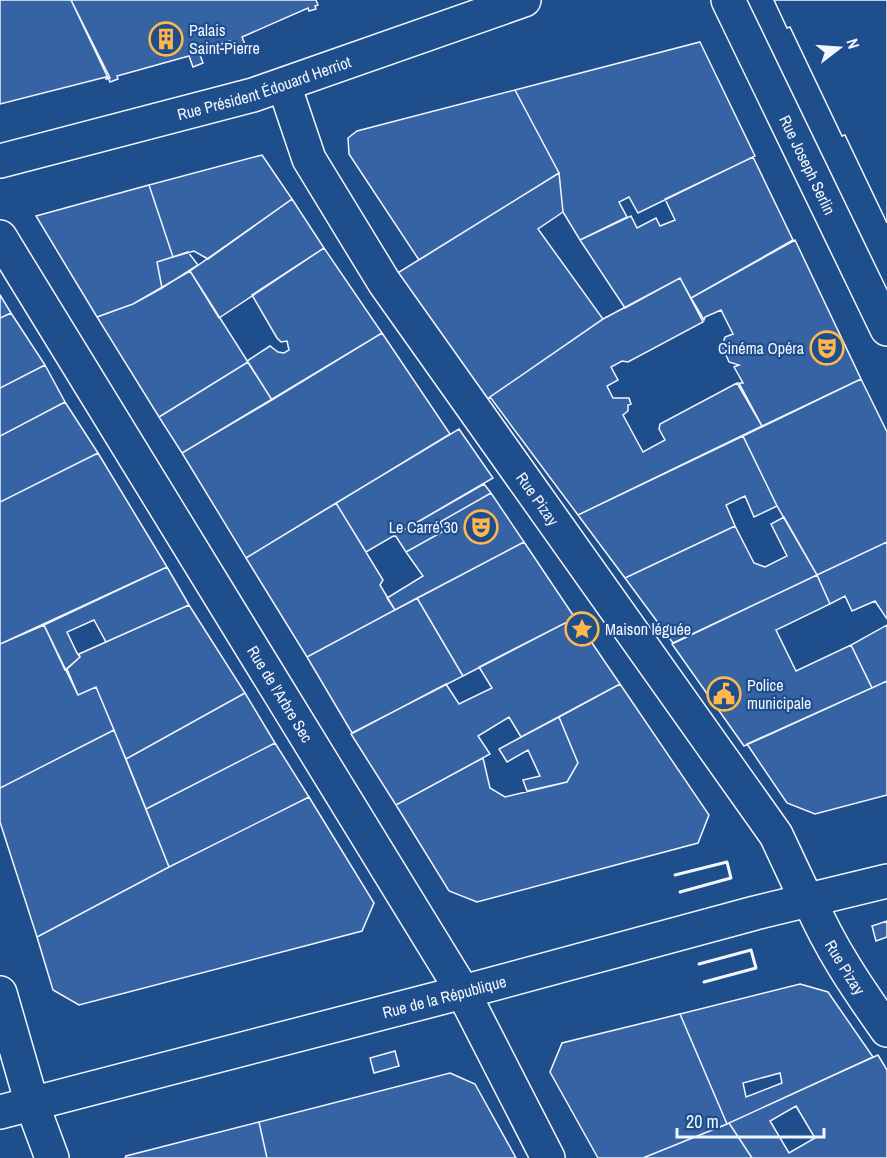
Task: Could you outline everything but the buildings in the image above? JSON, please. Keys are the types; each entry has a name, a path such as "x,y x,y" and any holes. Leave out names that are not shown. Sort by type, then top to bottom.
{"street":[{"name":"Rue Président Édouard Herriot","path":"0,161 253,95 524,0"},
{"name":"Rue Joseph Serlin","path":"728,0 887,329"},
{"name":"Rue Pizay","path":"284,85 309,159 384,282 776,835 822,930 887,1030"},
{"name":"Rue de l'Arbre Sec","path":"0,237 463,992 548,1158"},
{"name":"Rue de la République","path":"0,1112 463,992 755,913 887,881"},
{"path":"0,993 32,1104 52,1158"}],"wall":[{"path":"675,875 727,862 731,878 680,892"},
{"path":"699,964 751,950 756,968 704,982"}],"place":[{"name":"Palais Saint-Pierre","path":"166,39"},
{"name":"Cinéma Opéra","path":"827,348"},
{"name":"Le Carré 30","path":"481,527"},
{"name":"Maison léguée","path":"582,629"},
{"name":"Police municipale","path":"724,694"}]}
